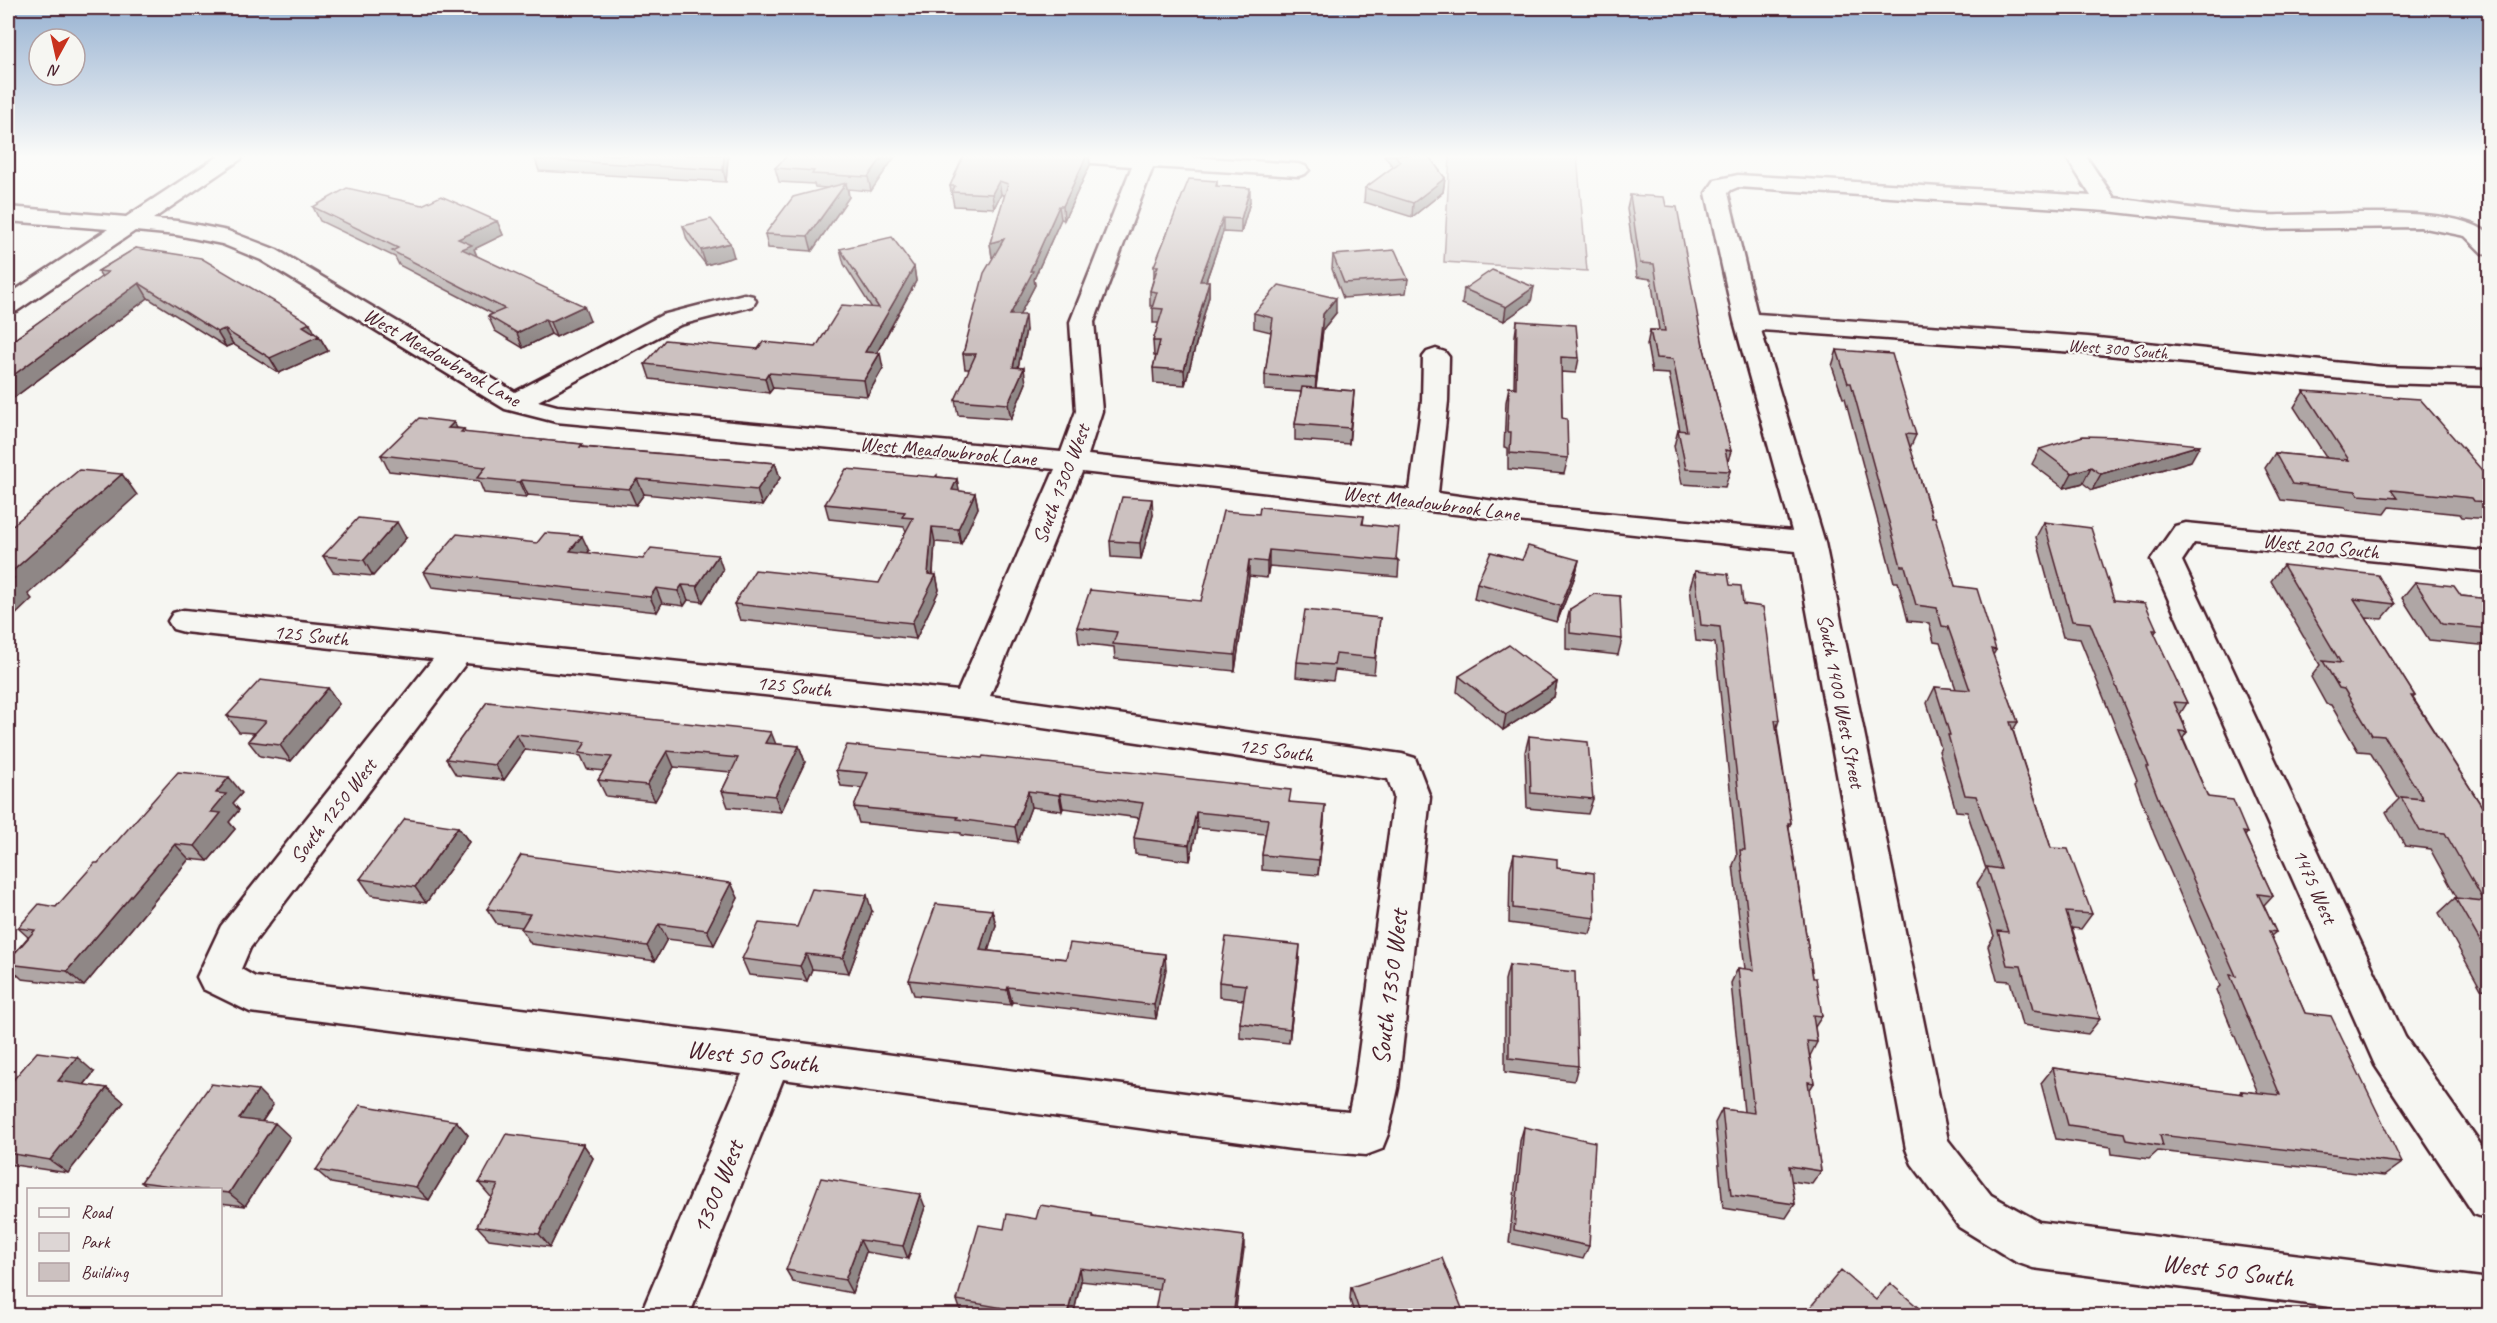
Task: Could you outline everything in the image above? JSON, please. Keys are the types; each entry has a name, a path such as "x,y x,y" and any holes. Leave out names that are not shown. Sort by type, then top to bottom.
{"street":[{"name":"West Meadowbrook Lane","path":"41,217 177,228 228,237 269,255 514,403 556,414 1072,462 1423,500 1530,515 1810,543"},
{"path":"8,306 141,217"},
{"name":"South 1300 West","path":"969,705 1072,462 1089,411 1082,322 1123,217"},
{"name":"South 1400 West Street","path":"1722,217 1746,321 1810,543 1928,1149 1974,1211"},
{"path":"2218,217 2264,222 2420,220 2473,231 2490,248"},
{"path":"514,403 671,320 744,301"},
{"name":"West 300 South","path":"1746,321 2088,345 2382,375 2490,378"},
{"path":"1423,500 1435,401 1436,357"},
{"name":"West 200 South","path":"2166,560 2186,533 2490,562"},
{"name":"1475 West","path":"2166,560 2390,1052 2490,1198"},
{"name":"125 South","path":"184,621 969,705 1402,768"},
{"name":"South 1250 West","path":"217,977 235,938 457,651"},
{"name":"South 1350 West","path":"1292,1128 1366,1134 1376,1088 1412,797 1402,768"},
{"name":"West 50 South","path":"217,977 250,994 770,1058 1292,1128"},
{"name":"1300 West","path":"664,1316 770,1058"},
{"name":"West 50 South","path":"1974,1211 2033,1245 2490,1304"}],"green space":[{"path":"1447,217 1582,217 1587,271 1444,262"}],"building":[{"path":"333,217 487,217 497,221 458,239 472,245 462,249 584,306 550,322 545,319 517,333 488,316 505,309 392,251 398,248"},
{"path":"778,217 822,217 808,236 765,234"},
{"path":"998,217 1054,217 1030,271 1033,271 1010,315 1025,315 1013,367 1024,368 1008,404 955,400 976,354 963,354 984,273 1004,239 990,243"},
{"path":"1174,217 1242,217 1241,219 1223,218 1200,281 1209,281 1184,370 1153,368 1160,341 1153,341 1163,309 1152,308 1157,292 1150,291 1158,266 1154,266"},
{"path":"1633,217 1679,217 1703,345 1731,451 1725,450 1730,471 1686,469 1678,430 1687,431 1673,359 1656,358 1650,330 1665,331 1654,264 1640,263"},
{"path":"711,219 730,243 701,250 683,226"},
{"path":"892,237 914,267 865,352 880,353 864,380 768,373 765,378 645,364 665,340 758,349 763,342 816,347 842,305 879,308 840,249"},
{"path":"136,248 201,258 310,323 303,326 319,336 270,358 224,329 217,332 139,283 8,379 8,344 108,272 98,271"},
{"path":"1395,250 1408,279 1344,283 1333,255"},
{"path":"1492,270 1534,287 1506,307 1464,289"},
{"path":"1279,285 1336,298 1323,314 1316,378 1265,375 1273,318 1254,313"},
{"path":"1517,321 1576,325 1579,358 1561,357 1562,418 1567,419 1568,458 1510,453 1511,432 1507,432 1509,387 1516,388"},
{"path":"1837,350 1892,354 1916,435 1906,434 1932,517 1935,517 1955,586 1977,589 1996,650 1991,649 2018,722 2010,722 2051,848 2068,849 2092,914 2066,912 2100,1019 2033,1010 2021,966 2007,965 1998,931 2008,932 1987,867 2001,869 1976,796 1965,795 1935,687 1970,690 1948,627 1942,626 1937,608 1916,605 1905,566 1901,566 1851,383 1848,383"},
{"path":"1302,387 1354,391 1350,428 1295,424"},
{"path":"2304,391 2420,399 2487,476 2490,476 2490,502 2474,501 2472,498 2391,490 2397,498 2359,495 2356,491 2292,484 2275,453 2349,460"},
{"path":"419,418 454,422 448,428 464,429 461,432 582,444 580,447 775,463 757,490 637,479 629,489 477,478 486,467 381,455"},
{"path":"2083,436 2120,437 2200,445 2101,474 2091,467 2072,473 2040,449"},
{"path":"846,469 935,477 937,475 937,477 957,479 952,490 975,493 958,529 932,527 928,574 936,575 912,623 734,604 755,570 879,583 913,518 902,517 905,512 825,504"},
{"path":"79,470 122,474 8,575 8,529"},
{"path":"1122,497 1152,499 1140,543 1110,541"},
{"path":"1260,507 1364,516 1362,524 1399,528 1396,559 1399,561 1269,550 1267,562 1249,560 1235,655 1113,644 1117,632 1077,627 1090,590 1201,601 1223,511 1259,514"},
{"path":"358,518 397,522 364,560 323,556"},
{"path":"2044,522 2091,528 2114,600 2145,603 2157,630 2153,630 2187,703 2174,702 2187,732 2179,731 2208,797 2233,800 2247,833 2243,832 2273,896 2258,894 2276,932 2269,931 2305,1013 2331,1016 2402,1163 2160,1135 2163,1146 2126,1140 2124,1133 2068,1125 2053,1068 2243,1094 2241,1091 2280,1095 2230,975 2236,976 2166,818 2146,767 2149,767 2090,623 2072,621"},
{"path":"545,533 582,536 570,551 643,559 651,548 718,555 697,586 682,585 678,591 656,588 650,597 424,572 457,534 537,543"},
{"path":"1528,546 1579,560 1561,606 1477,583 1491,552 1522,560"},
{"path":"2283,565 2378,575 2395,604 2354,599 2415,696 2411,696 2490,819 2490,958 2455,898 2484,901 2445,833 2420,831 2401,797 2423,799 2384,736 2372,735 2344,689 2339,688 2323,661 2341,663"},
{"path":"1695,571 1728,574 1730,585 1741,586 1743,604 1763,607 1767,630 1779,720 1775,720 1791,823 1788,823 1813,978 1816,978 1822,1016 1813,1015 1817,1042 1807,1041 1814,1083 1808,1082 1821,1171 1789,1166 1795,1204 1731,1195 1722,1109 1754,1113 1738,968 1754,970 1740,850 1745,850 1720,627 1701,625"},
{"path":"2415,582 2454,586 2461,596 2490,599 2490,629 2442,624"},
{"path":"1594,594 1620,596 1622,639 1570,633 1570,609"},
{"path":"1305,610 1380,618 1375,658 1336,654 1334,665 1297,662"},
{"path":"1509,645 1557,682 1506,714 1459,676"},
{"path":"260,680 328,688 280,745 248,741 266,721 227,716"},
{"path":"487,702 771,732 765,743 799,746 775,796 722,791 738,758 667,751 647,785 598,780 612,757 579,753 586,742 516,734 495,765 446,759"},
{"path":"1529,736 1588,742 1593,799 1531,793"},
{"path":"847,745 982,758 983,756 1291,790 1289,802 1325,805 1319,860 1262,855 1268,819 1196,812 1189,845 1134,838 1143,803 1060,793 1059,795 1028,791 1015,827 957,819 958,817 854,807 868,773 836,770"},
{"path":"178,772 229,777 216,793 226,794 211,812 221,813 195,846 175,844 67,971 8,964 8,961 35,930 18,928 39,904 56,907"},
{"path":"405,819 458,827 415,887 360,879"},
{"path":"1514,854 1557,859 1557,868 1594,873 1595,918 1513,908"},
{"path":"521,855 731,883 707,930 659,924 647,946 521,929 530,914 487,909"},
{"path":"812,889 867,895 843,958 806,954 800,966 742,959 759,923 797,927"},
{"path":"936,904 992,910 980,950 1066,959 1070,943 1165,954 1154,1005 1008,987 1007,990 909,980"},
{"path":"1226,937 1300,945 1290,1029 1240,1023 1246,985 1219,982"},
{"path":"1509,965 1575,972 1578,1066 1509,1058"},
{"path":"37,1052 77,1057 58,1081 107,1088 50,1160 8,1153 8,1086"},
{"path":"211,1084 258,1090 239,1119 275,1123 229,1193 222,1192 222,1188 186,1188 141,1182"},
{"path":"360,1105 456,1121 416,1187 316,1170"},
{"path":"1524,1127 1595,1142 1589,1246 1514,1230"},
{"path":"506,1134 583,1144 539,1234 477,1226 498,1185 479,1183"},
{"path":"821,1178 920,1194 903,1246 860,1240 845,1280 786,1270"},
{"path":"1040,1205 1092,1213 1092,1216 1244,1236 1233,1316 1154,1316 1161,1278 1079,1268 1067,1316 1049,1316 957,1300 979,1225 1004,1229 1007,1214 1036,1219"},
{"path":"1442,1258 1465,1316 1361,1316 1351,1287"},
{"path":"1841,1270 1876,1300 1890,1283 1928,1316 1803,1316"}]}
